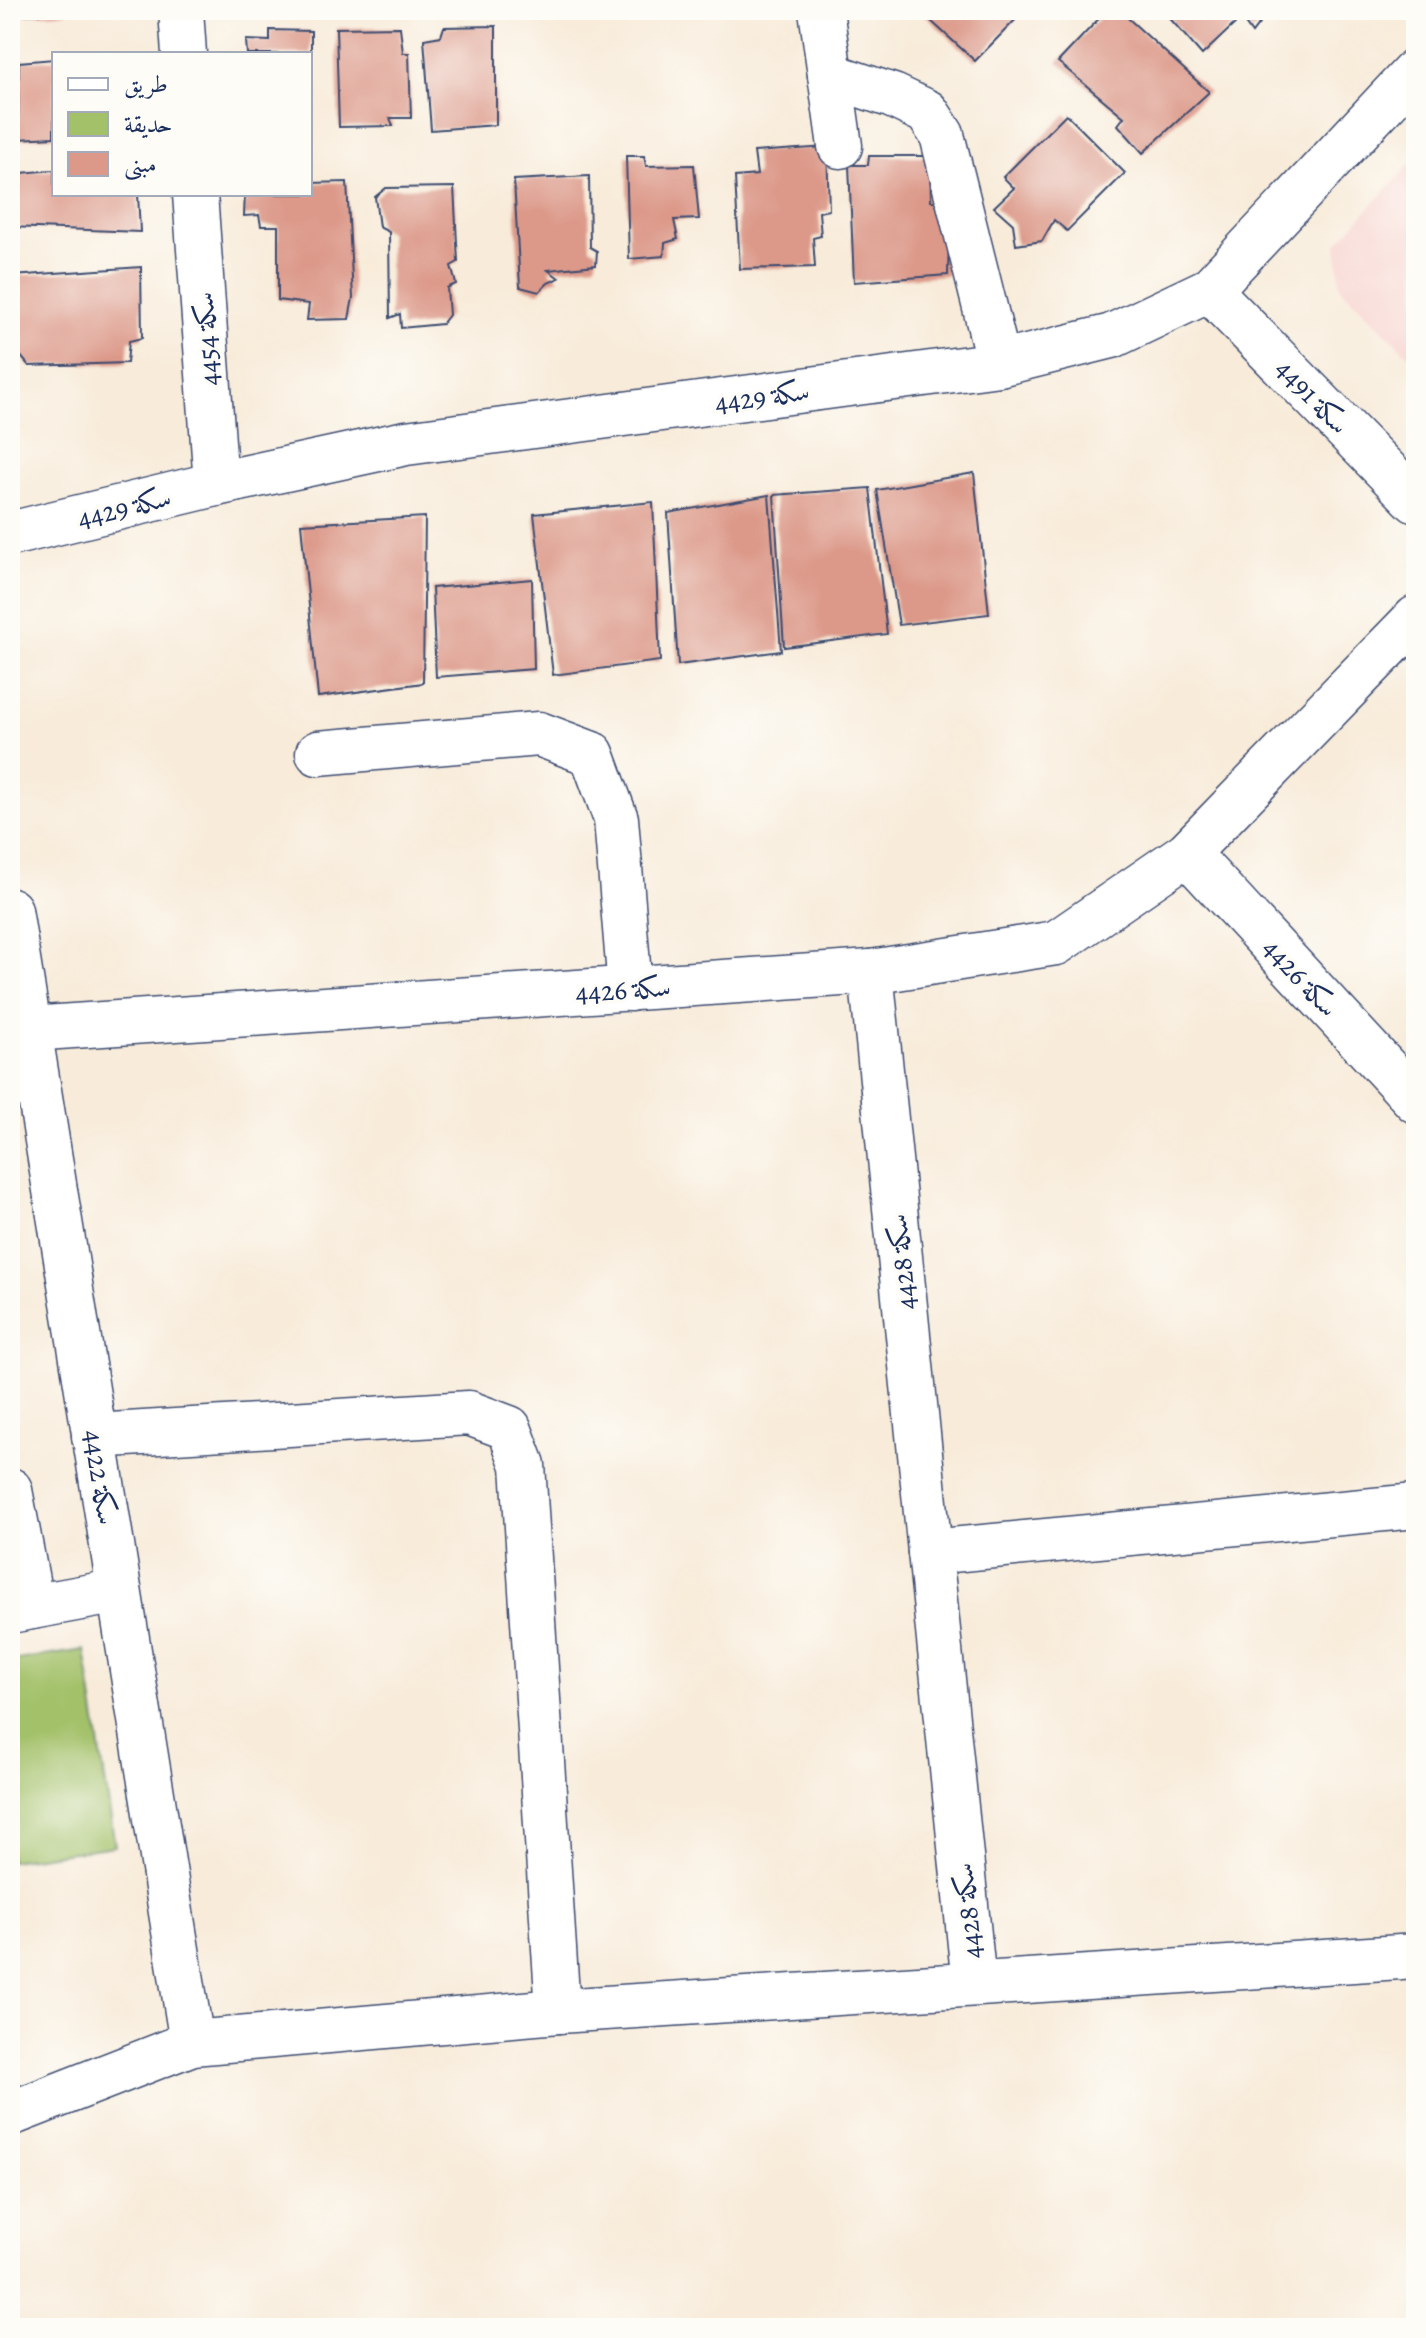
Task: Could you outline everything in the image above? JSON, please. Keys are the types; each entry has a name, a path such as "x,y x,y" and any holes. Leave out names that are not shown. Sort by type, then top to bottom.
{"street":[{"path":"181,10 184,52"},
{"path":"821,10 840,146"},
{"name":"سكة 4429","path":"10,534 216,484 406,443 999,364 1112,336 1209,290 1416,70"},
{"path":"830,75 893,96 927,112 942,135 999,364"},
{"name":"سكة 4454","path":"195,196 216,484"},
{"name":"سكة 4491","path":"1209,290 1416,501"},
{"name":"سكة 4426","path":"29,1029 871,972 1056,943 1187,853 1416,618"},
{"path":"318,753 539,734 592,754 616,819 630,989"},
{"name":"سكة 4426","path":"1187,853 1416,1101"},
{"name":"سكة 4422","path":"10,910 16,984 29,1029 192,2043"},
{"name":"سكة 4428","path":"871,972 974,1984"},
{"path":"94,1436 469,1413 509,1428 523,1465 558,2011"},
{"path":"10,1490 21,1609 119,1591"},
{"path":"930,1552 1416,1506"},
{"path":"10,2114 192,2043 558,2011 1416,1956"}],"shaded area":[{"path":"1416,158 1416,363 1340,287 1337,243"}],"green space":[{"path":"85,1650 115,1846 10,1861 10,1661"}],"building":[{"path":"10,10 66,10 66,13 10,15"},
{"path":"919,10 1025,10 975,61"},
{"path":"1107,10 1119,10 1209,92 1143,153 1118,125 1124,117 1058,62"},
{"path":"1170,10 1268,12 1252,33 1241,18 1202,55 1166,14"},
{"path":"496,26 496,125 431,130 424,39 441,36 444,27"},
{"path":"400,27 403,53 409,53 411,118 390,118 393,126 339,127 336,28"},
{"path":"270,30 311,31 311,52 247,52 246,40 270,41"},
{"path":"52,59 52,137 18,139 19,62"},
{"path":"1066,114 1125,173 1067,231 1054,220 1042,241 1016,245 1013,224 994,207 1014,188 1003,177"},
{"path":"827,147 829,210 819,212 821,236 813,238 815,267 740,269 735,177 757,175 754,152"},
{"path":"626,156 644,156 646,166 694,165 699,219 674,220 678,239 665,243 664,256 629,259"},
{"path":"869,156 930,156 931,201 943,202 943,231 949,233 948,275 854,282 849,165 868,165"},
{"path":"52,170 52,196 138,196 140,232 11,227 10,174"},
{"path":"589,176 590,247 597,251 596,265 548,270 559,278 539,292 520,287 514,180"},
{"path":"347,182 353,298 349,319 307,320 309,304 278,300 278,226 261,226 259,215 244,216 245,196 312,196 312,183"},
{"path":"454,187 458,262 451,266 456,284 447,288 449,315 442,324 401,328 400,314 390,318 389,232 379,227 375,197 386,188"},
{"path":"141,267 142,338 129,341 127,363 29,366 14,348 12,276"},
{"path":"974,473 989,614 899,625 877,490"},
{"path":"870,488 887,634 784,647 774,495"},
{"path":"769,495 781,651 678,665 668,513"},
{"path":"653,502 660,661 553,675 534,514"},
{"path":"425,517 423,683 318,697 301,524"},
{"path":"532,579 534,669 436,677 432,588"}]}
